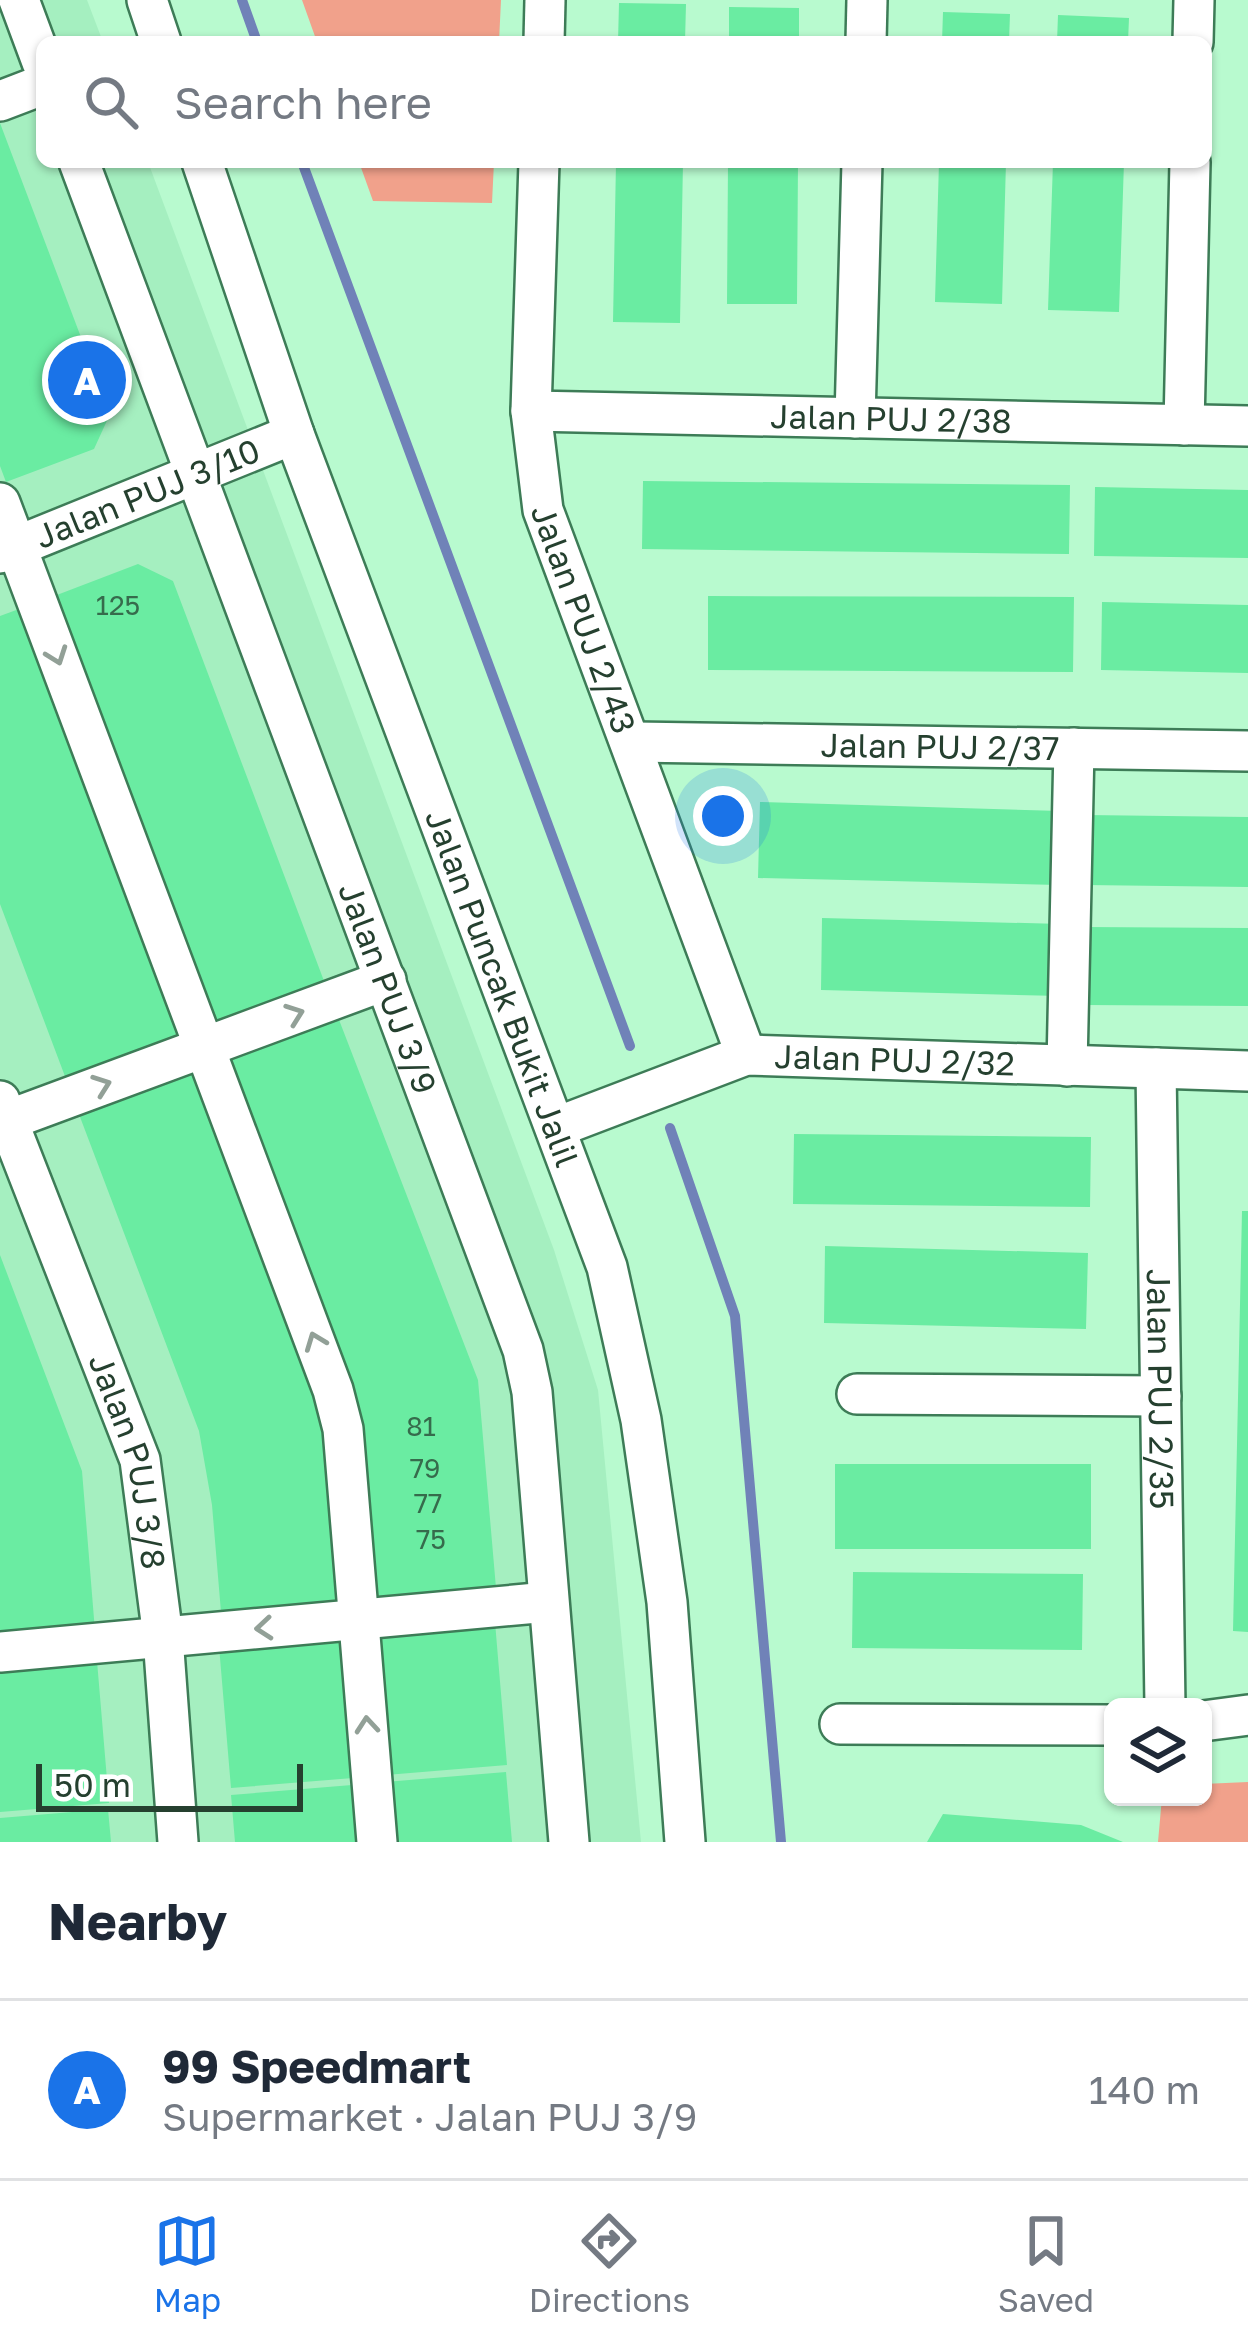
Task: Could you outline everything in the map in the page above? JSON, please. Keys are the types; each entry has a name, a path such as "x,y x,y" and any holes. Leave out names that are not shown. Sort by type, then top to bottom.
{"street":[{"path":"19,0 36,46"},
{"path":"147,0 159,36"},
{"path":"544,36 545,0"},
{"path":"866,36 867,0"},
{"path":"1193,36 1194,0"},
{"path":"0,101 36,87"},
{"name":"Jalan PUJ 3/9","path":"81,168 523,1350 532,1391 569,1842"},
{"name":"Jalan Puncak Bukit Jalil","path":"204,168 294,434 608,1267 641,1420 667,1602 686,1842"},
{"name":"Jalan PUJ 2/43","path":"539,168 531,411 543,510 634,742 746,1054"},
{"path":"855,418 862,168"},
{"path":"1184,425 1190,168"},
{"name":"Jalan PUJ 2/38","path":"531,411 1248,426"},
{"name":"Jalan PUJ 3/10","path":"8,549 294,434"},
{"path":"0,503 8,549 333,1390 343,1429 377,1842"},
{"name":"Jalan PUJ 2/37","path":"634,742 1248,751"},
{"path":"1067,1066 1074,748"},
{"path":"2,1115 386,980"},
{"name":"Jalan PUJ 2/32","path":"557,1127 746,1054 1248,1071"},
{"name":"Jalan PUJ 2/35","path":"1156,1068 1165,1698"},
{"name":"Jalan PUJ 3/8","path":"2,1115 140,1460 163,1637 178,1842"},
{"path":"857,1394 1161,1396"},
{"path":"0,1652 548,1603"},
{"path":"1212,1720 1248,1715"},
{"path":"840,1724 1104,1725"}],"shaded area":[{"path":"0,0 87,0 101,36 36,36 36,168 150,168 554,1250 598,1390 641,1842 0,1842"},
{"path":"302,0 501,0 499,36 315,36"},
{"path":"361,168 494,168 492,203 373,201"},
{"path":"1248,1782 1248,1842 1158,1842 1161,1806 1212,1806 1212,1784"}],"building":[{"path":"619,3 686,4 685,36 618,36"},
{"path":"729,7 799,8 799,36 729,36"},
{"path":"943,12 1010,14 1009,36 942,36"},
{"path":"1058,15 1129,18 1128,36 1057,36"},
{"path":"0,123 110,414 94,449 6,482 0,466"},
{"path":"616,168 683,168 680,323 613,322"},
{"path":"728,168 798,168 797,304 727,304"},
{"path":"939,168 1006,168 1002,304 935,302"},
{"path":"1053,168 1124,168 1119,312 1048,310"},
{"path":"643,481 1070,485 1069,554 642,549"},
{"path":"1095,487 1248,490 1248,558 1094,556"},
{"path":"138,564 173,581 324,981 211,1025 49,598"},
{"path":"708,596 1074,597 1073,672 708,670"},
{"path":"1102,602 1248,605 1248,673 1101,670"},
{"path":"19,609 180,1036 66,1079 0,904 0,616"},
{"path":"760,802 1061,811 1059,885 758,878"},
{"path":"1086,815 1248,817 1248,887 1085,885"},
{"path":"822,918 1062,924 1061,996 821,990"},
{"path":"1085,927 1248,928 1248,1006 1084,1005"},
{"path":"336,1012 478,1380 496,1588 375,1599 358,1407 222,1055"},
{"path":"192,1066 319,1404 342,1602 221,1612 212,1505 199,1431 77,1109"},
{"path":"794,1134 1091,1137 1090,1207 793,1204"},
{"path":"1242,1211 1248,1211 1248,1632 1233,1631"},
{"path":"825,1246 1088,1253 1086,1329 824,1323"},
{"path":"0,1255 82,1471 95,1631 0,1639"},
{"path":"835,1464 1091,1464 1091,1549 835,1549"},
{"path":"853,1572 1083,1574 1082,1650 852,1648"},
{"path":"495,1622 507,1765 386,1775 374,1633"},
{"path":"341,1636 353,1778 231,1788 219,1646"},
{"path":"97,1661 109,1803 0,1812 0,1669"},
{"path":"506,1772 512,1842 390,1842 385,1782"},
{"path":"352,1785 357,1842 235,1842 231,1795"},
{"path":"108,1809 111,1842 0,1842 0,1818"},
{"path":"943,1814 1081,1825 1123,1842 927,1842"}],"waterway":[{"path":"242,0 255,36"},
{"path":"304,168 630,1046"},
{"path":"670,1128 735,1316 781,1842"}],"place":[{"name":"99 Speedmart","path":"87,380"}]}
